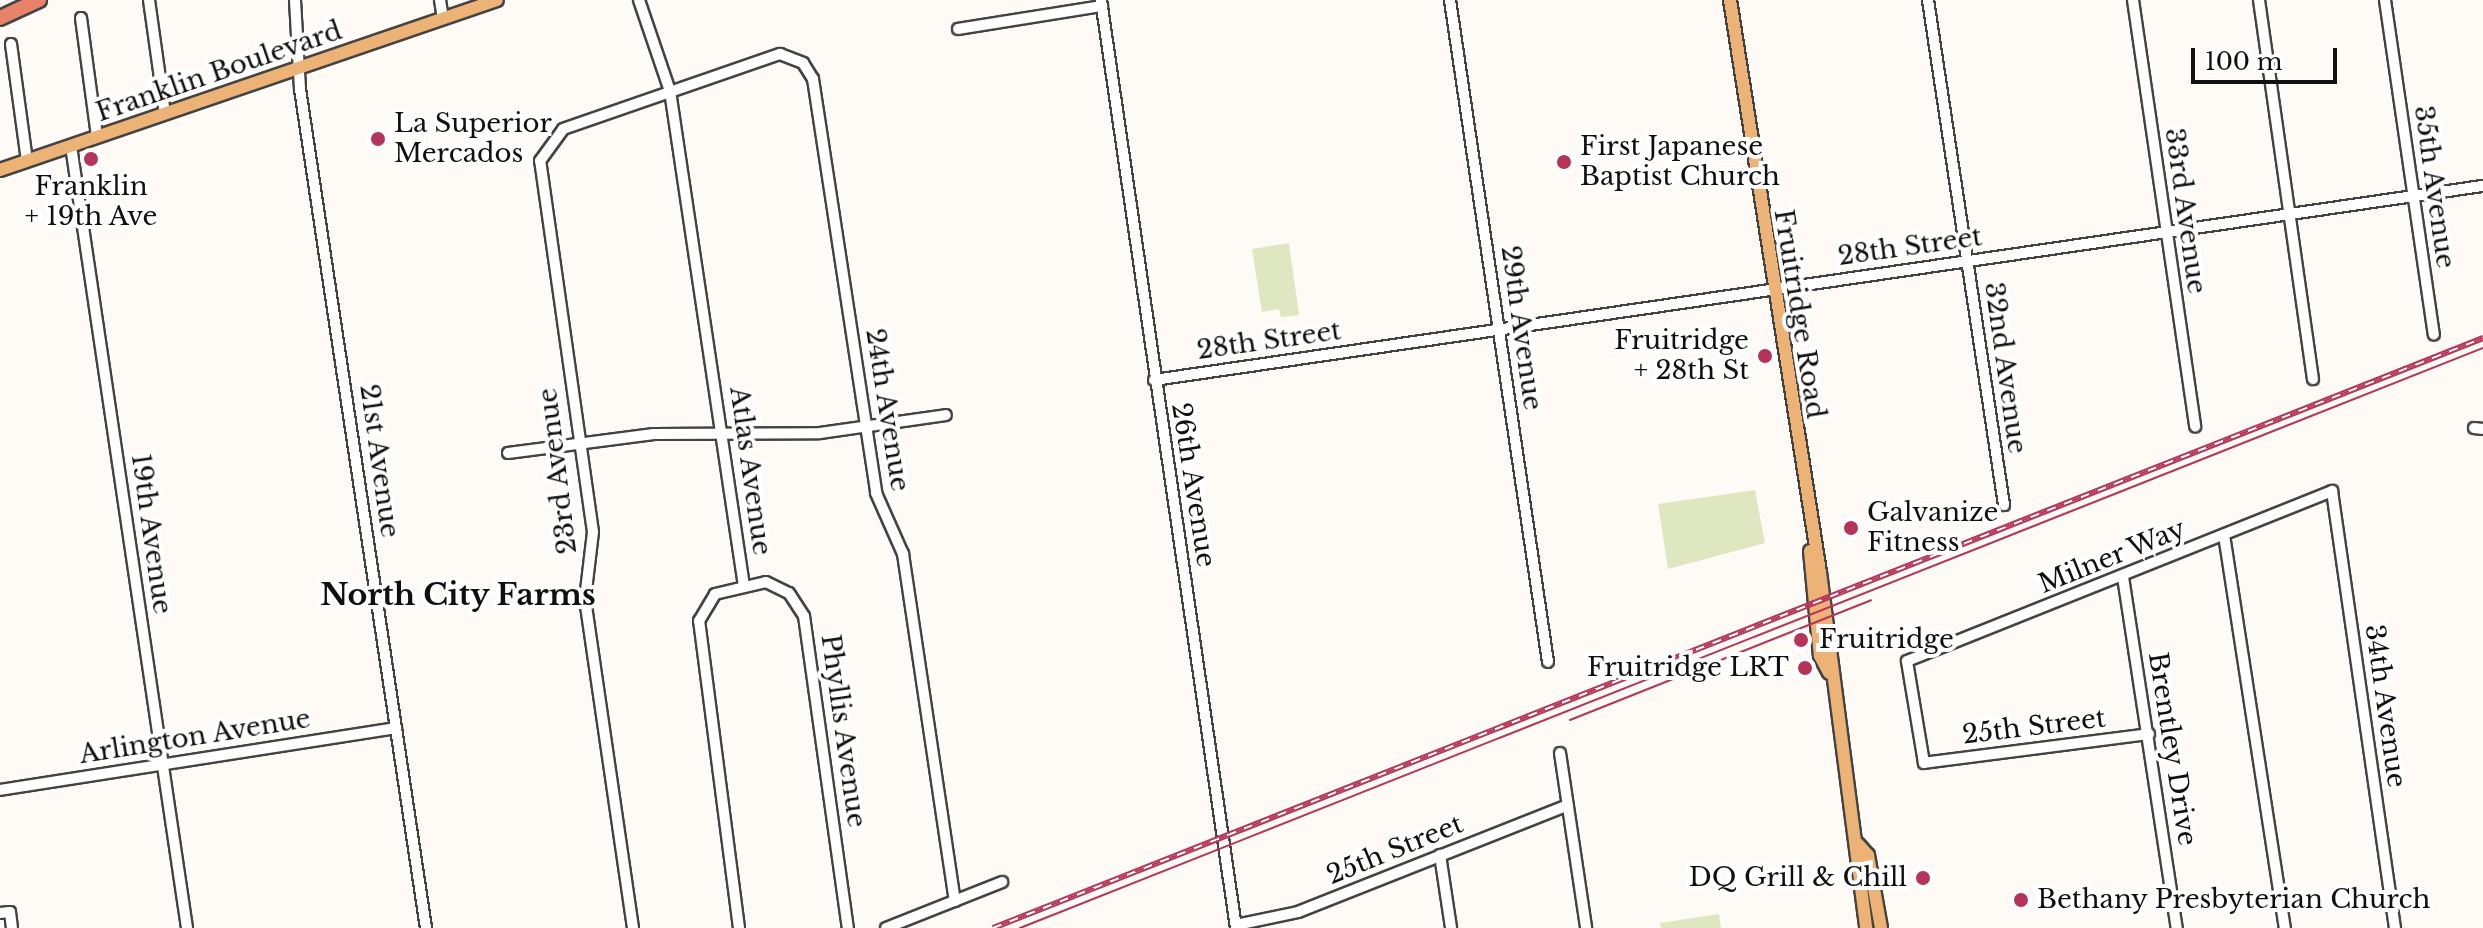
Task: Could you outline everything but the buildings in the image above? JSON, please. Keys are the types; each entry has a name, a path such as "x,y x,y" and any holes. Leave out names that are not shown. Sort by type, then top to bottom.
{"highway":[{"path":"0,18 39,0"}],"main road":[{"name":"Franklin Boulevard","path":"0,170 497,0"},
{"name":"Fruitridge Road","path":"1730,0 1858,844 1866,928"},
{"name":"Fruitridge Road","path":"1858,844 1868,855 1881,928"}],"street":[{"path":"149,0 165,114"},
{"name":"21st Avenue","path":"295,0 300,69 426,928"},
{"path":"440,0 443,19"},
{"name":"Atlas Avenue","path":"639,0 670,91 744,584 709,600 698,630 739,928"},
{"name":"29th Avenue","path":"1450,0 1548,662"},
{"name":"32nd Avenue","path":"1928,0 2004,505"},
{"name":"33rd Avenue","path":"2133,0 2195,427"},
{"path":"2259,0 2313,379"},
{"name":"35th Avenue","path":"2385,0 2434,334"},
{"path":"958,29 1101,3"},
{"name":"26th Avenue","path":"1101,3 1236,926"},
{"path":"81,18 97,137"},
{"path":"11,44 27,161"},
{"name":"24th Avenue","path":"670,91 772,55 789,55 808,70 879,504 903,554 955,901"},
{"name":"23rd Avenue","path":"633,928 585,599 594,544 540,161 563,129 670,91"},
{"name":"19th Avenue","path":"71,146 187,928"},
{"name":"28th Street","path":"1154,380 2483,186"},
{"path":"508,453 580,442 866,427 946,415"},
{"name":"Milner Way","path":"1924,763 1907,661 2332,491"},
{"name":"34th Avenue","path":"2332,491 2395,928"},
{"path":"2224,535 2285,928"},
{"name":"Brentley Drive","path":"2123,577 2177,928"},
{"name":"Phyllis Avenue","path":"744,584 782,587 804,616 848,928"},
{"name":"Arlington Avenue","path":"0,790 396,728"},
{"name":"25th Street","path":"1924,763 2149,734"},
{"path":"1560,753 1586,928"},
{"name":"25th Street","path":"1236,926 1298,912 1568,805"},
{"path":"1440,855 1451,928"},
{"path":"886,928 1002,882"},
{"path":"5,912 12,928"}],"green space":[{"path":"1289,243 1299,315 1281,317 1279,309 1262,312 1252,249"},
{"path":"1755,490 1765,543 1668,569 1658,504"},
{"path":"1719,914 1721,928 1661,928 1660,923"}],"tram line":[{"path":"1020,928 2483,348"},
{"path":"1570,720 1871,600"}],"railway":[{"path":"993,928 2483,338"}],"place":[{"name":"La Superior Mercados","path":"378,139"},
{"name":"Franklin + 19th Ave","path":"91,159"},
{"name":"First Japanese Baptist Church","path":"1564,162"},
{"name":"Fruitridge + 28th St","path":"1765,356"},
{"name":"Galvanize Fitness","path":"1851,528"},
{"name":"Fruitridge","path":"1801,640"},
{"name":"Fruitridge LRT","path":"1805,668"},
{"name":"DQ Grill & Chill","path":"1923,878"},
{"name":"Bethany Presbyterian Church","path":"2021,900"}],"district":[{"name":"North City Farms","path":"458,595"}]}
